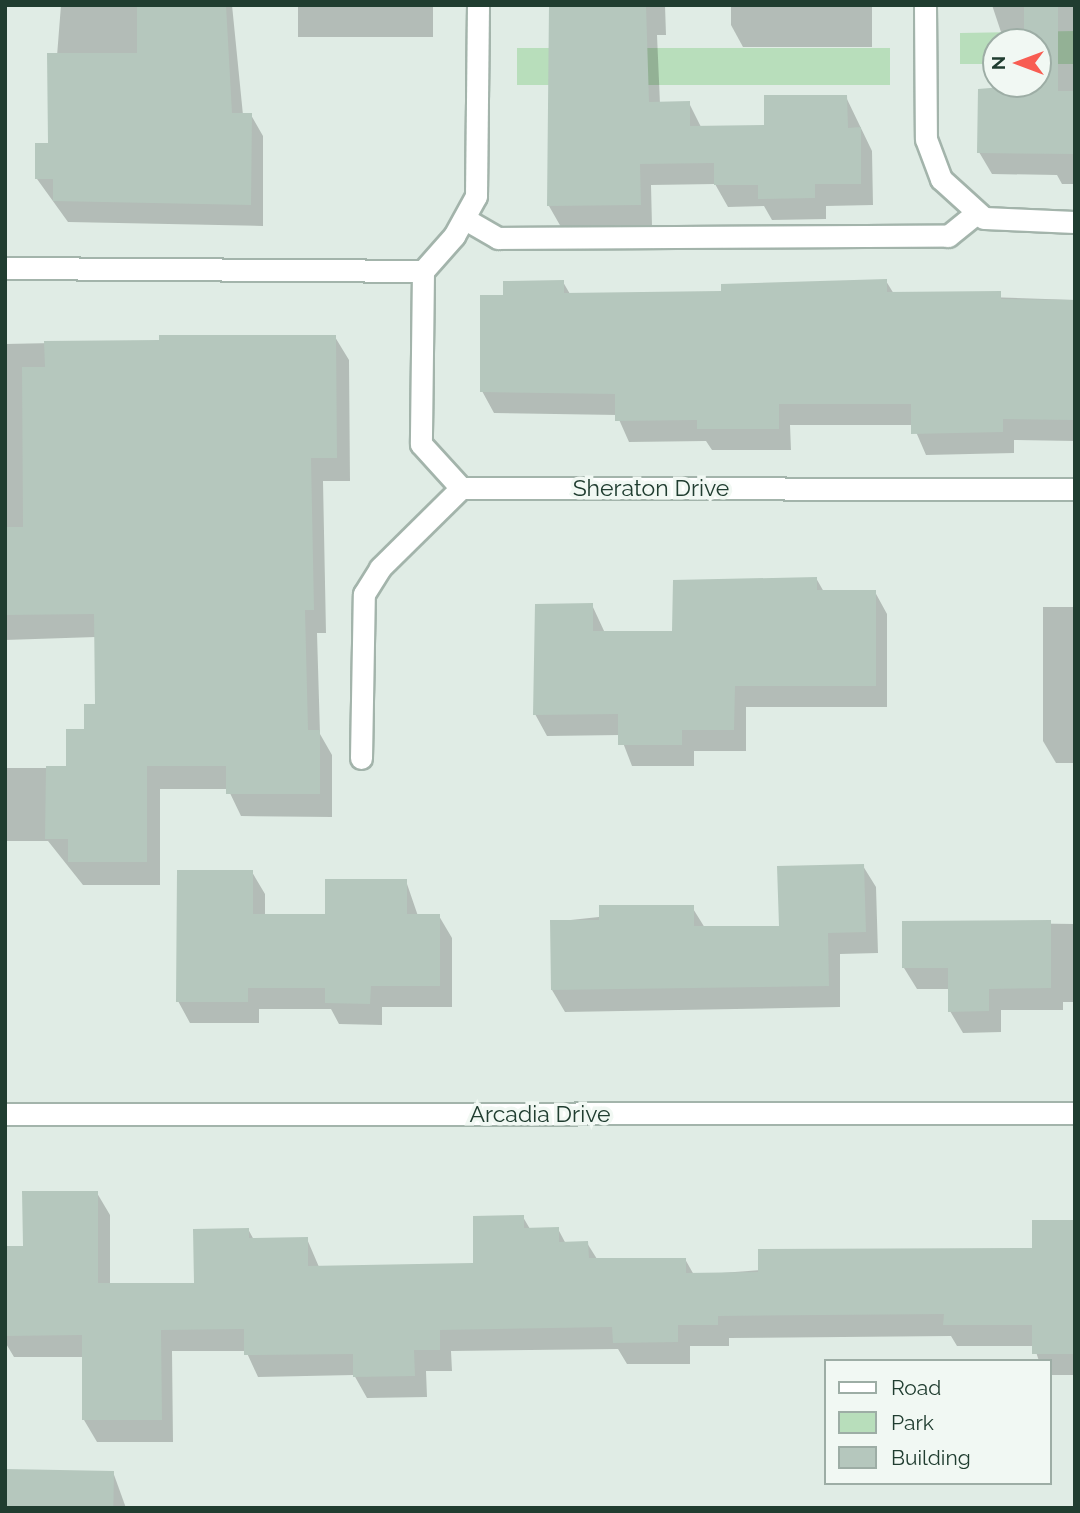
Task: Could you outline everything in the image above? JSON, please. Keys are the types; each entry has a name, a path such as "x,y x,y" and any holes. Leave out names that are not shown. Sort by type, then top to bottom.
{"street":[{"path":"361,758 364,594 380,568 460,488 421,444 423,271 465,219 478,183 478,5"},
{"path":"925,5 926,139 941,179 976,213 1000,221 1075,222"},
{"path":"465,219 498,238 948,236 976,213"},
{"path":"5,268 423,271"},
{"name":"Sheraton Drive","path":"460,488 1075,489"},
{"name":"Arcadia Drive","path":"5,1114 1075,1113"}],"green space":[{"path":"1052,31 1075,31 1075,64 1052,64"},
{"path":"960,33 982,33 982,64 960,64"},
{"path":"517,48 890,48 890,85 517,85"}],"building":[{"path":"137,5 226,5 232,113 252,113 251,205 53,201 53,179 35,179 35,143 48,143 47,53 137,53"},
{"path":"549,5 646,5 649,102 690,101 690,126 764,125 764,95 847,95 848,128 861,127 861,184 815,184 815,198 758,199 758,185 714,185 714,163 640,164 641,205 547,206"},
{"path":"1024,5 1058,5 1058,91 1075,91 1075,154 977,153 978,89 982,89 982,98 1052,98 1052,28 1024,28"},
{"path":"887,279 887,292 1001,291 1001,299 1075,300 1075,420 1003,419 1003,432 911,434 911,404 779,404 779,429 697,429 697,420 615,421 615,394 480,392 480,295 503,295 503,281 564,280 564,293 721,291 721,284"},
{"path":"159,335 336,335 337,458 311,458 314,610 305,610 308,730 320,730 320,794 226,794 226,766 147,766 147,862 68,862 68,839 45,839 46,766 66,766 66,729 84,729 84,704 95,704 94,614 5,615 5,527 23,527 22,367 45,367 44,341 159,340"},
{"path":"817,577 817,590 876,590 876,686 735,686 734,730 682,730 682,745 618,745 618,714 533,715 535,604 593,603 593,631 672,631 673,580"},
{"path":"864,864 866,932 828,933 829,986 551,990 550,920 599,920 599,905 694,905 694,926 779,926 777,866"},
{"path":"177,870 253,870 253,914 325,914 325,879 407,879 407,914 440,914 440,986 371,986 370,1004 325,1003 325,988 248,988 248,1002 176,1002"},
{"path":"1051,920 1051,988 989,989 989,1011 948,1012 948,968 902,968 902,921"},
{"path":"22,1191 98,1191 98,1283 194,1283 193,1229 249,1228 249,1238 308,1237 308,1266 473,1263 473,1216 524,1215 524,1228 559,1227 559,1242 588,1241 589,1258 686,1258 686,1273 758,1272 758,1249 1032,1248 1032,1220 1075,1220 1075,1354 1032,1354 1032,1325 943,1325 944,1314 718,1316 718,1325 678,1325 678,1342 613,1343 612,1327 440,1330 440,1350 414,1350 415,1376 353,1377 353,1354 244,1355 244,1329 161,1330 162,1420 82,1420 82,1335 5,1336 5,1246 23,1246"},
{"path":"5,1469 114,1471 113,1508 5,1508"}]}
